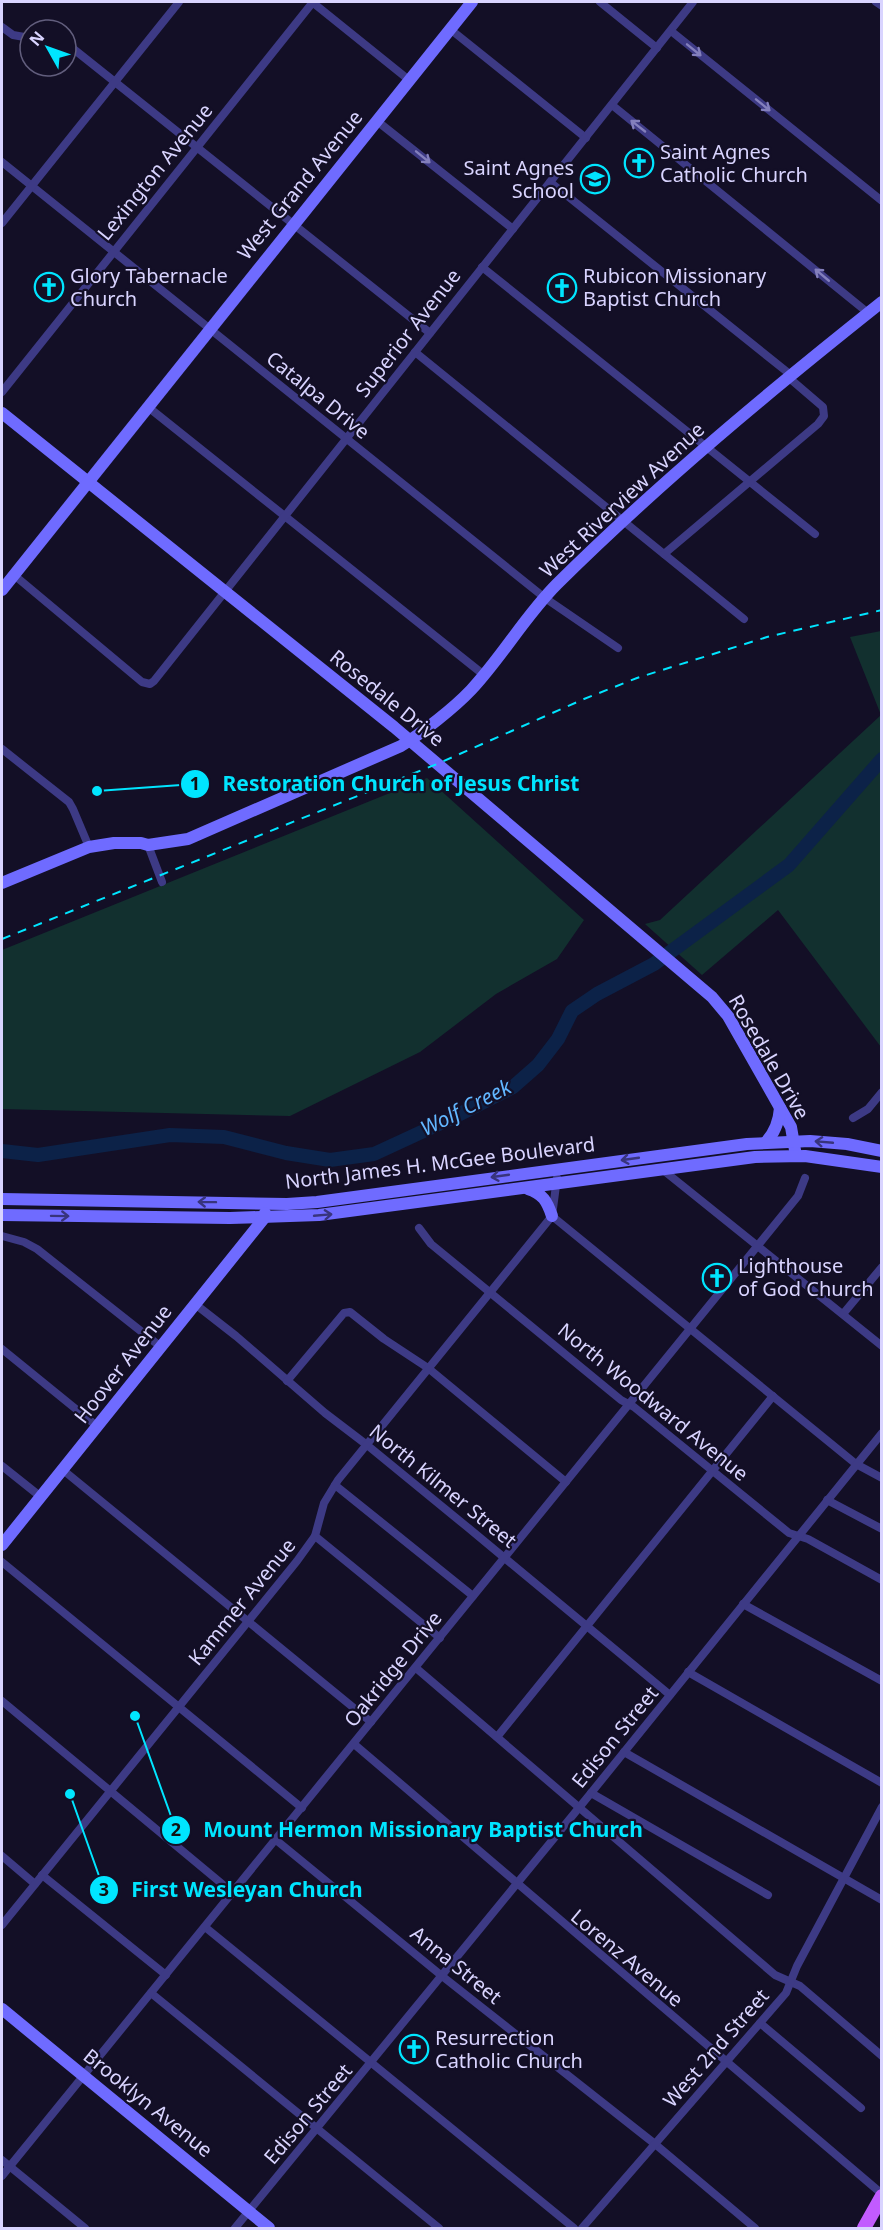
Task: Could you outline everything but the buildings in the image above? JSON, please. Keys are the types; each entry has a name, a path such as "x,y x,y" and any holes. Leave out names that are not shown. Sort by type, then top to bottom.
{"main road":[{"path":"864,2229 882,2195"}],"street":[{"path":"2,224 178,2"},
{"path":"312,2 409,80"},
{"name":"Lexington Avenue","path":"2,392 312,2"},
{"name":"West Grand Avenue","path":"2,590 472,2"},
{"path":"600,2 657,48"},
{"name":"Superior Avenue","path":"14,575 134,675 149,684 154,681 693,2"},
{"path":"876,2 882,6"},
{"path":"2,27 18,37"},
{"path":"450,29 586,138"},
{"path":"671,31 882,201"},
{"path":"78,52 430,333"},
{"path":"612,105 867,312"},
{"path":"377,121 513,229"},
{"name":"Catalpa Drive","path":"2,162 545,598 618,648"},
{"path":"550,182 789,376 823,407 824,416 818,424 664,554"},
{"path":"482,267 815,534"},
{"name":"West Riverview Avenue","path":"2,883 89,847 114,843 148,845 188,839 410,740 470,691 545,598 622,521 789,376 867,312 881,304"},
{"path":"415,352 744,618"},
{"path":"148,406 484,675"},
{"name":"Rosedale Drive","path":"2,413 410,740 712,997 728,1016 791,1126 796,1156"},
{"path":"2,749 69,802 89,847"},
{"path":"148,845 162,882"},
{"path":"853,1118 868,1109 882,1092"},
{"path":"765,1143 772,1136 779,1121 780,1108"},
{"name":"North James H. McGee Boulevard","path":"2,1199 317,1202 765,1143 792,1141 847,1144 882,1151"},
{"name":"North James H. McGee Boulevard","path":"2,1215 265,1217 360,1211 663,1170 718,1160 796,1156 882,1167"},
{"path":"552,1216 558,1169"},
{"path":"663,1170 882,1346"},
{"name":"Oakridge Drive","path":"2,2176 798,1196 805,1178"},
{"path":"527,1188 544,1197 552,1216 690,1329 856,1464 882,1478"},
{"path":"265,1203 265,1217"},
{"name":"Kammer Avenue","path":"2,1924 248,1622 315,1536 320,1512 335,1485 552,1216"},
{"name":"Hoover Avenue","path":"2,1545 265,1217"},
{"path":"230,1218 239,1223 244,1230 243,1244"},
{"name":"North Woodward Avenue","path":"419,1228 431,1244 621,1400 629,1404 789,1533 882,1580"},
{"path":"2,1236 24,1242 37,1249 160,1347"},
{"path":"843,1314 882,1267"},
{"name":"North Kilmer Street","path":"195,1304 670,1695"},
{"path":"287,1381 347,1311 428,1368 566,1482"},
{"path":"2,1349 98,1427"},
{"path":"497,1737 773,1396"},
{"name":"Edison Street","path":"235,2229 882,1433"},
{"path":"2,1466 41,1497"},
{"path":"63,1470 372,1722"},
{"path":"335,1485 473,1596"},
{"path":"827,1500 882,1529"},
{"path":"315,1536 440,1638"},
{"path":"2,1562 302,1808"},
{"path":"743,1604 882,1681"},
{"path":"416,1668 775,1975 800,1986 882,2056"},
{"path":"688,1672 882,1783"},
{"path":"2,1701 233,1893"},
{"name":"Lorenz Avenue","path":"354,1744 516,1885 882,2195"},
{"path":"624,1752 882,1900"},
{"path":"591,1793 768,1895"},
{"name":"West 2nd Street","path":"582,2228 786,1993 882,1807"},
{"name":"Anna Street","path":"276,1840 442,1976 655,2144 755,2229"},
{"path":"2,1856 35,1884"},
{"path":"42,1875 166,1975"},
{"path":"205,1927 574,2229"},
{"path":"151,1994 439,2229"},
{"name":"Brooklyn Avenue","path":"2,2009 269,2229"},
{"path":"760,2023 861,2108"},
{"path":"2,2160 85,2229"}],"green space":[{"path":"882,631 881,1047 778,910 702,975 645,924 660,920 881,715 850,637"},
{"path":"427,778 584,920 557,959 496,994 420,1052 290,1116 2,1109 2,950"}],"waterway":[{"name":"Wolf Creek","path":"2,1151 38,1155 170,1135 224,1137 286,1153 330,1160 374,1154 513,1087 538,1065 558,1039 572,1011 597,994 654,964 789,865 882,759"}],"railway":[{"path":"2,939 437,764 637,678 767,637 882,610"}],"place":[{"name":"Saint Agnes Catholic Church","path":"639,163"},
{"name":"Saint Agnes School","path":"595,179"},
{"name":"Glory Tabernacle Church","path":"49,287"},
{"name":"Rubicon Missionary Baptist Church","path":"562,288"},
{"name":"Restoration Church of Jesus Christ","path":"97,791"},
{"name":"Lighthouse of God Church","path":"717,1278"},
{"name":"Mount Hermon Missionary Baptist Church","path":"135,1716"},
{"name":"First Wesleyan Church","path":"70,1794"},
{"name":"Resurrection Catholic Church","path":"414,2049"}]}
